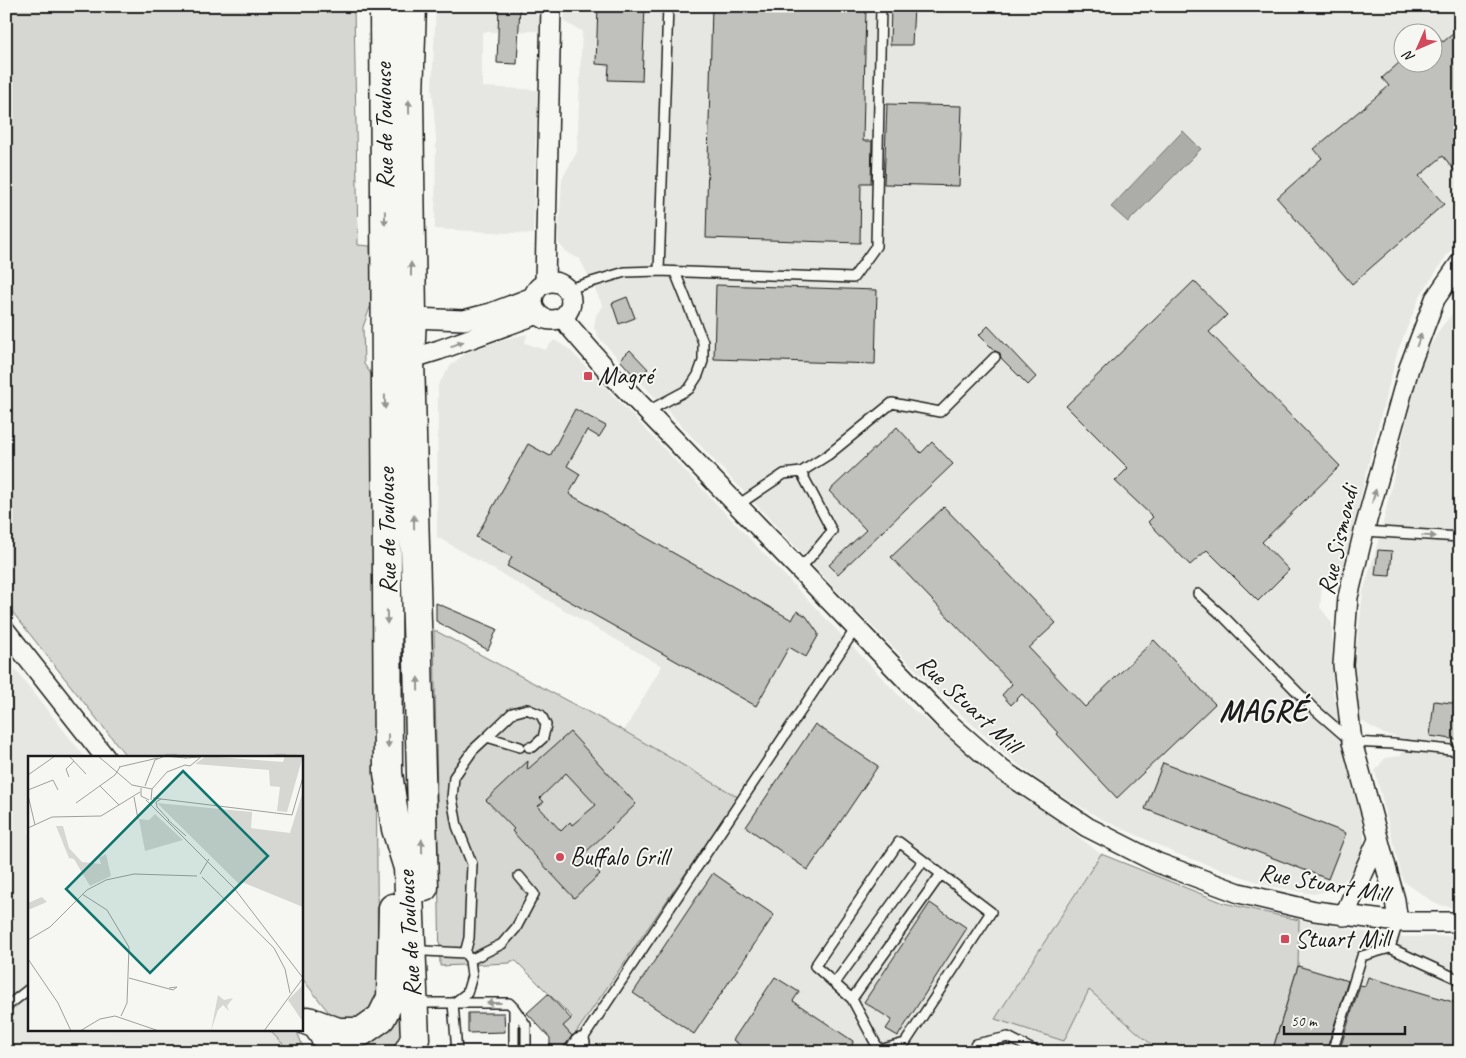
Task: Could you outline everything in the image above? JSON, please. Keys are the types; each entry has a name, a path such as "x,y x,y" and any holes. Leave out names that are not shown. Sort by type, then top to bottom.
{"main road":[{"name":"Rue de Toulouse","path":"384,6 393,348 425,950 426,1052"},
{"name":"Rue de Toulouse","path":"408,1052 414,1039 408,868 396,829 388,773 393,348 412,318 409,96 412,6"},
{"path":"305,1016 338,1032 361,1032 381,1018 391,998 393,861 396,829"}],"street":[{"path":"393,348 439,350 538,298 557,282 568,288 572,301 571,307 563,318 550,320 543,318 538,298 551,6"},
{"name":"Rue Sismondi","path":"1398,922 1395,900 1352,742 1343,665 1348,597 1409,368 1435,299 1460,263"},
{"path":"412,318 464,320 538,298"},
{"name":"Rue Stuart Mill","path":"563,318 596,358 946,721 1002,770 1087,828 1158,863 1239,893 1344,916 1398,922 1460,922"},
{"path":"6,631 104,756"},
{"path":"1344,916 1378,840"},
{"path":"305,1016 317,1052"},
{"path":"305,1016 330,1052"}],"lane":[{"path":"659,271 668,6"},
{"path":"568,288 624,272 659,271 853,278 876,246 881,6"},
{"path":"648,411 689,389 704,361 703,342 675,272"},
{"path":"738,505 784,474 801,472 828,455 892,403 940,412 995,357"},
{"path":"798,568 808,560 832,531 801,472"},
{"path":"1363,537 1399,534 1460,537"},
{"path":"1198,594 1225,618 1313,708 1352,742 1460,751"},
{"path":"577,1047 856,628"},
{"path":"453,1003 467,993 472,976 467,956 472,864 457,826 452,798 454,777 473,750 512,713 527,709 541,715 546,726 543,738 533,748 487,737"},
{"path":"899,842 923,861 991,912 905,1043 879,1051 852,999 815,966 899,842"},
{"path":"835,983 923,861"},
{"path":"852,999 940,874"},
{"path":"425,950 467,956 502,944 516,928 534,894 519,876"},
{"path":"1390,948 1398,922"},
{"path":"1332,1052 1362,956 1390,948 1460,980"},
{"path":"6,1007 28,990"},
{"path":"426,1002 509,1003 526,1025 526,1052"},
{"path":"453,1003 456,1052"},
{"path":"511,1052 514,1045 514,1008"},
{"path":"971,1052 976,1044 1008,1037 1037,1052"}],"shaded area":[{"path":"6,6 354,7 358,245 370,246 372,302 363,327 364,364 373,377 378,996 371,1010 364,1018 338,1021 330,1014 302,978 302,756 126,756 6,604"},
{"path":"436,6 540,6 540,31 482,32 482,87 539,90 533,234 435,229 436,138 432,88"},
{"path":"565,6 1460,6 1460,239 1420,296 1398,350 1342,575 1322,586 1320,607 1332,623 1333,694 1364,833 1364,849 1346,879 1329,891 1313,894 1269,886 1177,854 1098,817 1049,788 1010,758 955,709 844,598 599,338 594,328 596,315 603,306 580,259 566,252 558,242 562,179 577,152 582,31 564,22"},
{"path":"1183,131 1201,149 1128,222 1111,207"},
{"path":"1460,305 1460,909 1436,904 1403,881 1375,771 1385,758 1401,756 1405,739 1384,734 1360,720 1354,669 1363,592 1381,532 1422,361 1439,330"},
{"path":"527,334 525,343 545,350 554,340 569,349 911,708 1101,854 995,1019 1089,989 1160,1052 562,1052 738,797 624,731 662,666 437,537 438,385 451,365 466,353 501,340"},
{"path":"434,630 624,731 738,797 573,1037 563,1026 572,1017 516,961 511,961 510,963 440,966"},
{"path":"6,658 84,756 28,756 28,1030 296,1030 303,1052 6,1052"},
{"path":"1101,854 1224,903 1299,920 1298,966 1272,1052 1160,1052 1089,990 1064,1041 995,1019"},
{"path":"1299,920 1394,937 1460,936 1460,1052 1272,1052 1298,966"},
{"path":"398,975 410,1024 399,1052 340,1052 335,1048 340,1041 362,1037"},
{"path":"269,1030 296,1030 305,1052 291,1052"}],"building":[{"path":"499,6 520,6 517,64 497,63"},
{"path":"598,6 645,6 642,81 608,80 609,65 596,64"},
{"path":"712,6 866,6 863,141 872,141 871,183 861,183 860,243 706,238"},
{"path":"891,6 914,6 912,45 890,45"},
{"path":"1460,28 1460,177 1443,156 1419,176 1444,204 1352,284 1277,198 1322,158 1314,149 1389,86 1382,78 1394,67 1394,72 1444,72 1444,41"},
{"path":"887,104 962,106 959,186 884,184"},
{"path":"1194,281 1227,315 1209,332 1340,466 1262,542 1289,570 1258,601 1207,550 1190,565 1148,522 1153,517 1115,481 1128,468 1066,406"},
{"path":"716,285 877,290 875,364 714,359"},
{"path":"627,297 635,318 619,324 612,303"},
{"path":"988,326 1036,377 1028,385 1001,358 1000,353 995,351 979,335"},
{"path":"630,350 648,369 637,379 620,360"},
{"path":"575,409 606,426 599,437 587,430 567,466 580,474 569,494 792,620 797,611 806,616 818,633 806,657 789,647 756,706 507,566 512,557 476,537 528,444 550,456"},
{"path":"897,427 921,453 932,442 953,464 838,574 829,565 866,530 829,491"},
{"path":"944,507 1056,623 1029,648 1085,707 1154,640 1215,704 1117,798 1022,694 1011,705 1002,695 1012,684 891,557"},
{"path":"1378,550 1392,551 1390,576 1375,575"},
{"path":"436,603 497,629 488,650 436,621"},
{"path":"1434,701 1460,704 1460,740 1430,736"},
{"path":"815,724 878,766 808,870 746,827"},
{"path":"570,732 636,804 583,855 600,874 574,898 486,800 528,761 527,770","holes":["566,773 596,805 572,825 570,822 561,831 538,806 544,802 540,798"]},
{"path":"1163,763 1346,833 1328,879 1145,809"},
{"path":"713,873 774,915 694,1034 633,993"},
{"path":"930,903 967,928 898,1036 886,1029 892,1020 864,1002"},
{"path":"1298,966 1348,981 1326,1052 1272,1052"},
{"path":"775,977 799,992 793,1001 853,1041 851,1052 750,1052 733,1040"},
{"path":"1368,977 1460,1004 1460,1052 1339,1052 1360,985 1365,986"},
{"path":"548,994 571,1019 563,1026 572,1036 560,1052 550,1052 550,1038 527,1013"},
{"path":"468,1013 504,1013 505,1032 468,1033"}],"place":[{"name":"Magré","path":"588,376"},
{"name":"Buffalo Grill","path":"560,857"},
{"name":"Stuart Mill","path":"1285,939"}],"district":[{"name":"MAGRÉ","path":"1264,711"}]}
